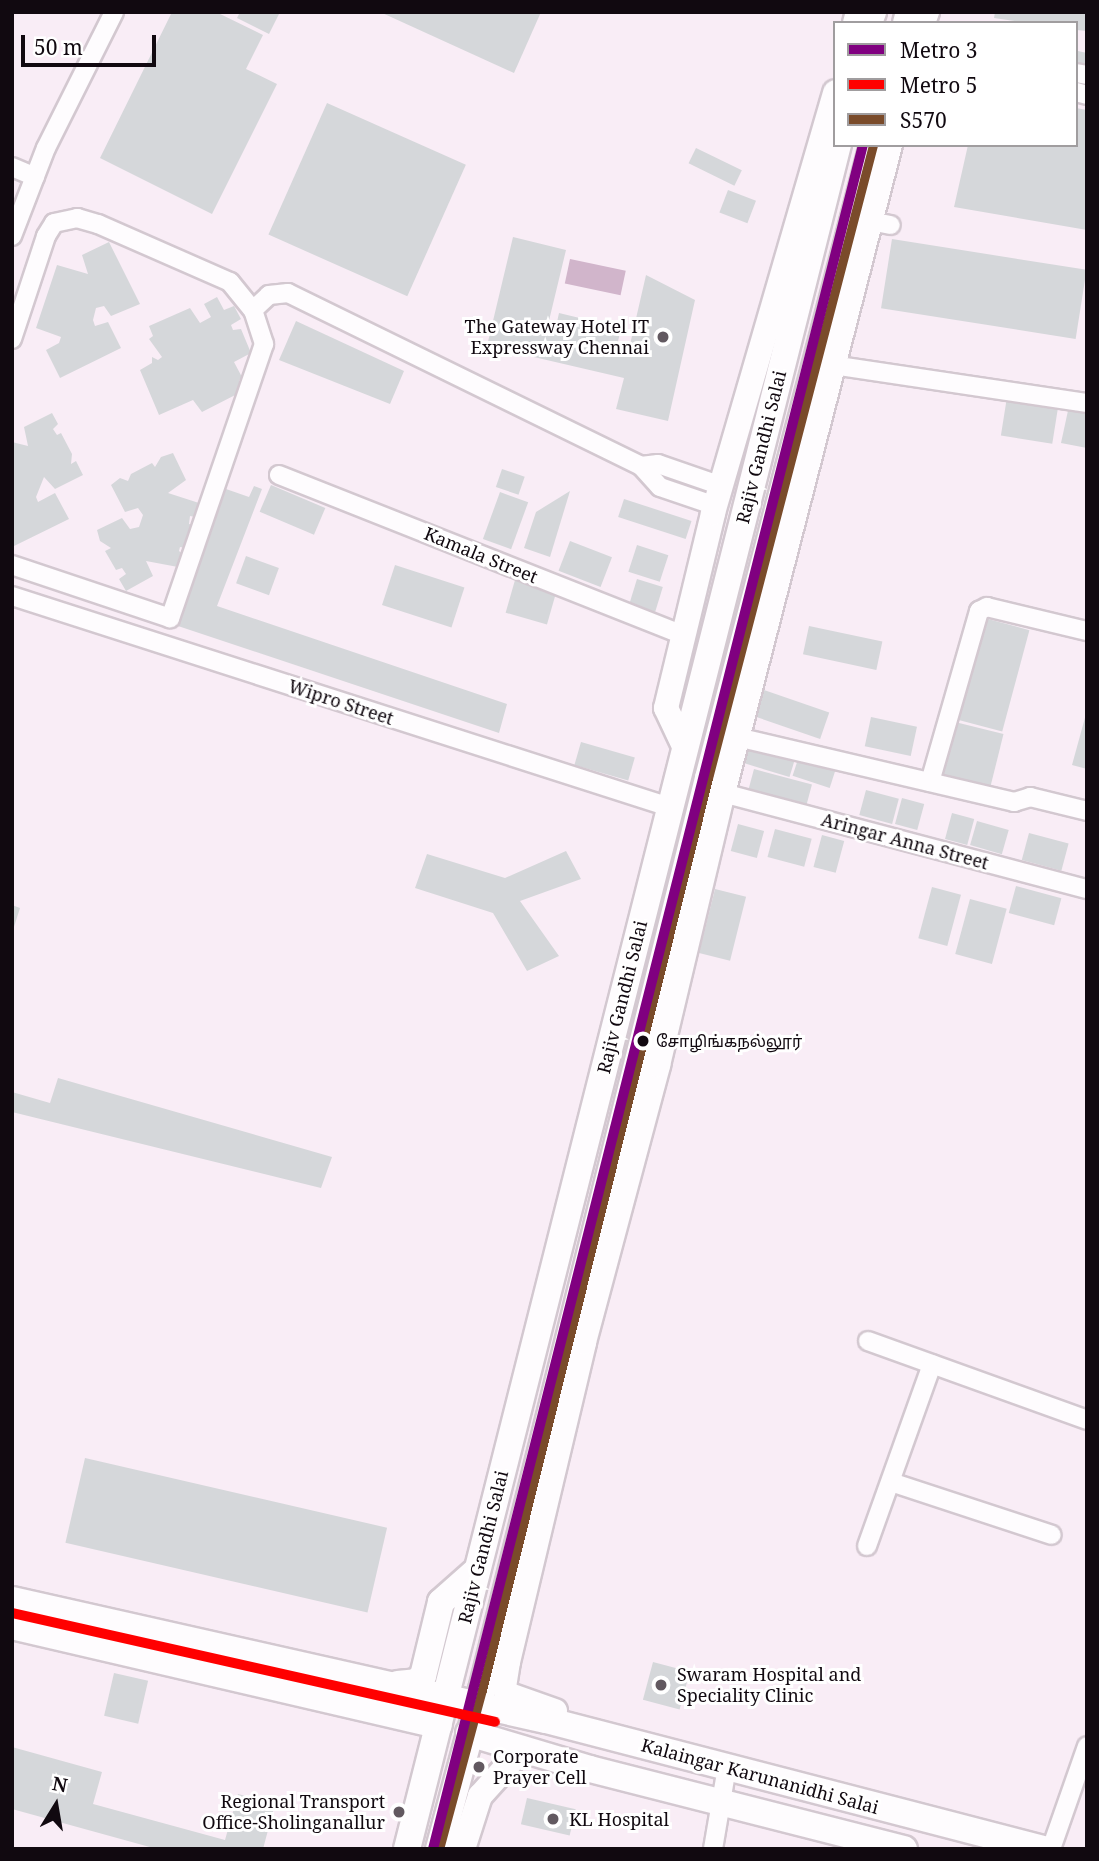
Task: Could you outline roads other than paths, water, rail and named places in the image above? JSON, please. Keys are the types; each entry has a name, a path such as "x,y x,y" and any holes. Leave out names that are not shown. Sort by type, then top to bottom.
{"main road":[{"name":"Rajiv Gandhi Salai","path":"407,1849 837,147"},
{"name":"Rajiv Gandhi Salai","path":"456,1848 469,1733 516,1590 708,778 826,356 836,286 872,147"},
{"path":"804,278 811,292 821,293 836,286"},
{"path":"788,339 797,332 811,332 826,356"},
{"path":"398,1684 416,1682 423,1676 441,1602 477,1570"},
{"name":"Kalaingar Karunanidhi Salai","path":"12,1600 398,1684 1043,1849"},
{"path":"12,1626 439,1725"},
{"name":"Kalaingar Karunanidhi Salai","path":"469,1733 723,1803 904,1849"}],"street":[{"path":"12,236 46,148 114,12"},
{"path":"684,746 666,708 719,496 833,99"},
{"path":"890,147 880,223 826,356 1087,403"},
{"path":"12,167 35,177"},
{"path":"12,339 46,236 54,223 77,218 98,224 230,282 253,310 264,344 162,644"},
{"path":"253,310 269,295 288,293 641,466 660,487 719,496"},
{"path":"713,1849 723,1803 716,1765 617,1729 507,1694 505,1680 516,1590 658,1065 816,393"},
{"name":"Kamala Street","path":"279,475 684,635"},
{"path":"12,565 170,618"},
{"name":"Wipro Street","path":"12,596 669,807"},
{"path":"930,782 979,611 987,607 1087,631"},
{"path":"737,737 1014,802 1030,797 1087,811"},
{"name":"Aringar Anna Street","path":"723,793 1087,889"},
{"path":"868,1341 1087,1420"},
{"path":"867,1546 932,1364"},
{"path":"891,1482 1052,1535"},
{"path":"456,1848 480,1796 523,1748"},
{"path":"1051,1849 1086,1749"}],"metro line":[{"name":"3","path":"433,1849 862,147"},
{"name":"5","path":"12,1613 495,1722"}],"place":[{"name":"The Gateway Hotel IT Expressway Chennai","path":"663,337"},
{"name":"சோழிங்கநல்லூர்","path":"643,1041"},
{"name":"Swaram Hospital and Speciality Clinic","path":"661,1685"},
{"name":"Corporate Prayer Cell","path":"479,1767"},
{"name":"Regional Transport Office-Sholinganallur","path":"399,1812"},
{"name":"KL Hospital","path":"553,1819"}]}
